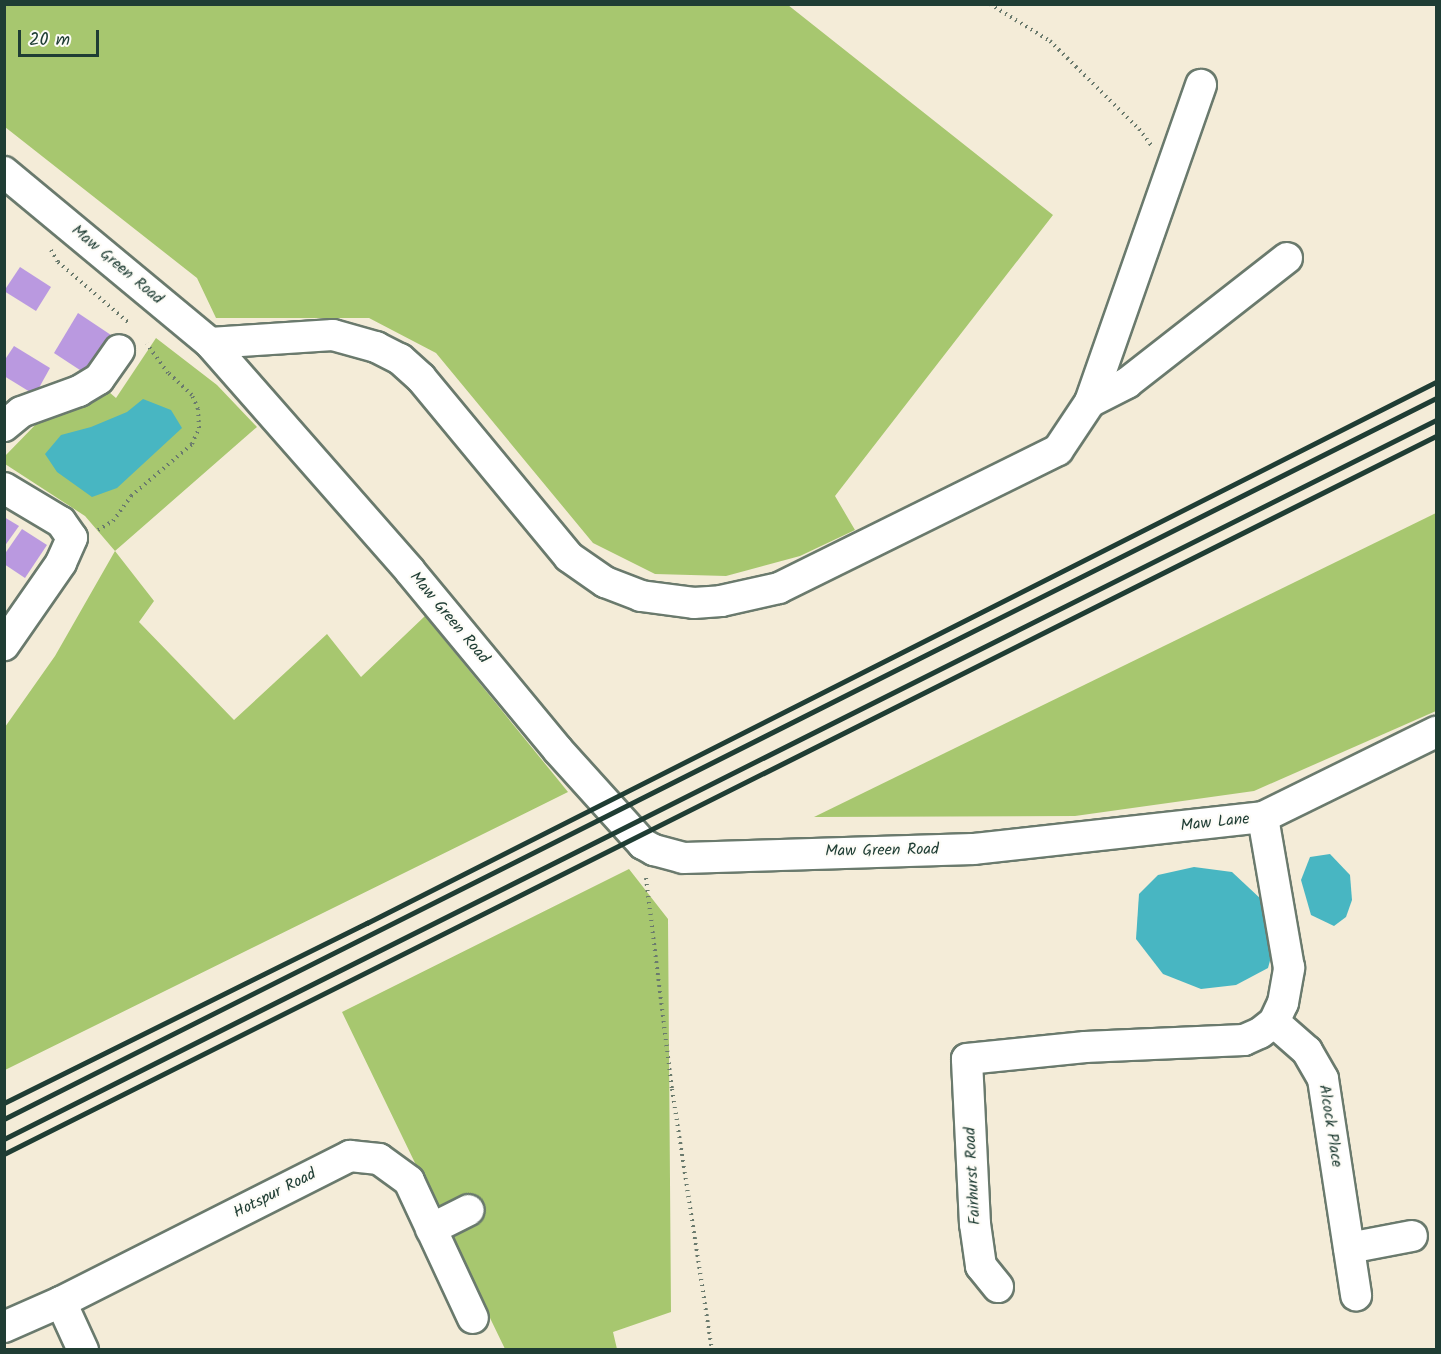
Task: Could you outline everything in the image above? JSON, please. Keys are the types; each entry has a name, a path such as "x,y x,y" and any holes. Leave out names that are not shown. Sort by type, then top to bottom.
{"street":[{"path":"210,343 333,335 376,347 400,359 421,378 569,557 606,582 641,596 694,603 721,602 779,588 1058,450 1090,402 1201,85"},
{"name":"Maw Green Road","path":"4,172 210,343 403,562 558,750 643,844 667,855 683,858 974,849"},
{"path":"1090,402 1127,383 1287,258"},
{"path":"4,426 21,412 79,391 99,379 119,350"},
{"path":"4,488 61,522 72,538 61,563 4,645"},
{"name":"Maw Lane","path":"974,849 1263,817 1437,732"},
{"path":"1263,817 1289,968 1283,1003 1274,1022"},
{"name":"Fairhurst Road","path":"998,1287 981,1266 975,1224 967,1059 1085,1047 1244,1040 1260,1033 1274,1022"},
{"name":"Alcock Place","path":"1274,1022 1307,1051 1323,1079 1356,1295"},
{"name":"Hotspur Road","path":"4,1327 61,1302 350,1156 379,1159 409,1181 473,1318"},
{"path":"431,1229 469,1210"},
{"path":"1349,1248 1412,1236"},
{"path":"61,1302 82,1350"}],"path":[{"path":"990,4 1050,41 1139,129 1152,146"},
{"path":"648,892 674,1101 712,1350"}],"green space":[{"path":"4,5 788,5 1053,215 835,496 855,530 800,556 726,576 655,574 593,543 436,353 369,318 216,318 197,278 5,127"},
{"path":"156,338 217,385 257,427 115,551 85,516 5,464 5,456 41,419 109,392 116,398"},
{"path":"1436,513 1436,711 1254,791 1075,816 814,817"},
{"path":"115,551 154,601 139,622 234,720 327,634 361,677 425,616 568,792 5,1070 5,727 55,656"},
{"path":"629,869 668,919 671,1312 613,1332 617,1349 505,1349 342,1012"}],"water":[{"path":"143,399 171,410 182,428 117,488 92,497 57,472 45,454 61,435 91,427 127,412"},
{"path":"1330,854 1350,875 1352,900 1346,917 1334,926 1311,915 1301,880 1310,857"},
{"path":"1194,867 1232,872 1262,900 1278,931 1268,968 1236,985 1201,989 1163,974 1136,939 1139,894 1158,875"}],"building":[{"path":"20,267 51,287 36,311 4,291"},
{"path":"78,313 114,337 89,376 54,353"},
{"path":"14,346 50,368 35,395 4,376 4,361"},
{"path":"4,517 19,526 4,547"},
{"path":"22,529 47,545 25,578 4,564 4,555"}],"railway":[{"path":"4,1103 367,923 1436,382"},
{"path":"4,1119 1436,398"},
{"path":"4,1139 1436,420"},
{"path":"4,1154 1436,436"}]}
